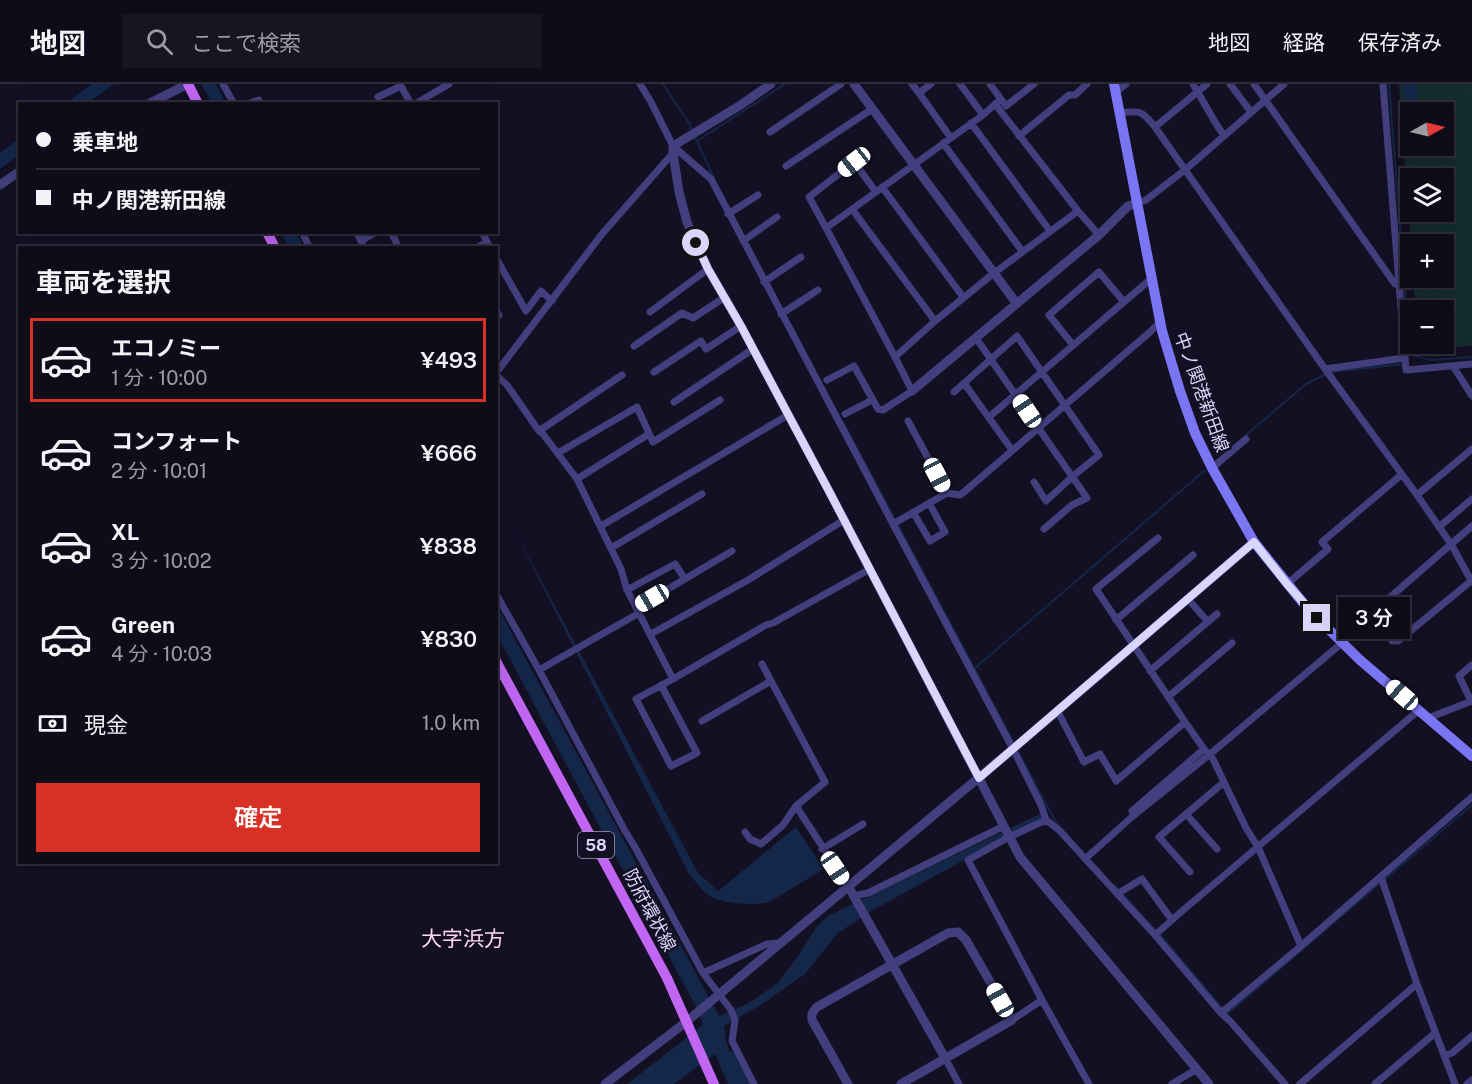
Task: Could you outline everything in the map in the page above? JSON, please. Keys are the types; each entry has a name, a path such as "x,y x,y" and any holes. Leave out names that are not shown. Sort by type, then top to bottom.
{"main road":[{"path":"188,84 197,102"},
{"name":"中ノ関港新田線","path":"1115,88 1161,321 1180,391 1212,468 1254,542 1308,609 1342,643 1472,756"},
{"name":"防府環状線","path":"498,665 667,978 714,1084"}],"street":[{"path":"152,102 188,84"},
{"path":"223,84 233,102"},
{"path":"416,102 434,88 449,84"},
{"path":"640,84 673,149 679,192 687,222 708,269 741,326 844,520 1020,857 1209,1084"},
{"path":"498,371 602,234 673,149 771,84"},
{"path":"770,132 841,84"},
{"path":"854,84 1017,304"},
{"path":"912,84 951,138"},
{"path":"919,93 931,84"},
{"path":"960,84 983,115"},
{"path":"998,102 1006,106 1034,84"},
{"path":"1019,136 1069,95 1075,95 1087,84"},
{"path":"1115,88 1126,84"},
{"path":"1193,84 1224,136"},
{"path":"1155,127 1207,84"},
{"path":"1230,84 1251,112"},
{"path":"1254,84 1395,284 1399,285"},
{"path":"827,380 854,366 872,400 878,409 883,410 912,391 1017,304 1099,235 1128,206 1146,200 1186,169 1284,84"},
{"path":"1383,84 1406,370 1472,364"},
{"path":"993,85 998,102 1019,136 1099,235"},
{"path":"378,97 401,86 412,102"},
{"path":"254,102 259,100"},
{"path":"826,228 998,102"},
{"path":"786,166 872,109"},
{"path":"1120,113 1135,111 1146,116 1155,127 1325,369 1417,495 1451,544 1472,582 1398,641 1392,641 1375,611"},
{"path":"971,123 1050,231"},
{"path":"943,143 1022,251"},
{"path":"673,149 679,150 711,179 1013,749 1046,820 1059,830 1155,935 1285,1084"},
{"path":"912,391 809,197 854,162 879,190 963,297"},
{"path":"0,185 18,172"},
{"path":"728,214 758,195"},
{"path":"852,209 935,321"},
{"path":"895,357 963,297 1078,210"},
{"path":"743,241 777,217"},
{"path":"764,282 801,257"},
{"path":"498,262 526,311 541,291 552,301"},
{"path":"650,312 708,269"},
{"path":"1074,345 1049,315 1098,272 1124,302"},
{"path":"989,417 1152,278"},
{"path":"782,314 818,290"},
{"path":"634,346 682,313 693,318 724,297"},
{"path":"893,524 947,493 960,495 964,492 1161,321"},
{"path":"654,372 701,341 705,349 741,326"},
{"path":"954,392 1017,336 1099,455 1047,501 1034,482"},
{"path":"976,338 1087,498 1072,505 1044,529"},
{"path":"674,402 753,349"},
{"path":"1325,369 1404,358"},
{"path":"1452,366 1472,396"},
{"path":"539,431 622,375"},
{"path":"498,376 577,479 621,568 627,590 674,679"},
{"path":"964,383 1012,450"},
{"path":"558,453 637,407 653,442 720,400"},
{"path":"845,414 872,400"},
{"path":"601,526 788,415"},
{"path":"908,421 947,493"},
{"path":"577,479 649,434"},
{"path":"1212,468 1246,439"},
{"path":"1417,495 1472,449"},
{"path":"1287,584 1328,549 1322,542 1401,475"},
{"path":"611,548 702,494"},
{"path":"1439,527 1472,499"},
{"path":"914,512 930,541 945,532 930,503"},
{"path":"651,634 748,580 844,520"},
{"path":"1131,811 1342,643 1472,526"},
{"path":"1158,538 1096,588 1168,698 1213,759 1258,848 1301,946"},
{"path":"605,1084 688,1027 718,995 979,778 1254,542"},
{"path":"539,670 732,551"},
{"path":"1116,620 1193,555"},
{"path":"627,590 675,564 685,579"},
{"path":"1465,569 1472,564"},
{"path":"661,685 697,753 671,766 636,699 766,625 870,569"},
{"path":"498,598 703,973 731,1010 735,1020 732,1041 754,1084"},
{"path":"1188,599 1208,622"},
{"path":"1150,671 1217,614"},
{"path":"1168,698 1232,643"},
{"path":"745,832 761,844 783,825 796,806 825,782 762,664"},
{"path":"1428,718 1471,701 1459,676 1472,664"},
{"path":"702,721 771,681"},
{"path":"1057,710 1084,762 1100,754 1116,782 1185,722"},
{"path":"1155,935 1419,710"},
{"path":"1085,859 1206,752"},
{"path":"1190,872 1160,837 1224,782"},
{"path":"1221,1013 1472,797"},
{"path":"796,806 848,886 959,1084"},
{"path":"1186,814 1216,849"},
{"path":"854,898 1006,831 1046,820"},
{"path":"822,849 863,824"},
{"path":"1006,831 968,860 1089,1084"},
{"path":"1381,877 1417,984 1455,1084"},
{"path":"1117,894 1142,879 1172,921"},
{"path":"848,1084 814,1025 811,1015 813,1010 948,933 958,932 966,940 1012,1020"},
{"path":"703,973 767,944 781,943"},
{"path":"1300,1084 1417,984"},
{"path":"901,1084 1012,1020 1042,1000"},
{"path":"1375,1084 1435,1033"},
{"path":"1444,1056 1452,1053 1472,1036"},
{"path":"1172,1084 1197,1069"},
{"path":"1467,1084 1472,1080"}],"green space":[{"path":"1399,84 1472,84 1472,346 1454,347 1454,300 1415,300 1414,288 1454,288 1454,234 1410,234 1409,222 1454,222 1454,168 1405,168 1404,156 1454,156 1454,102 1400,102"}],"water":[{"path":"92,84 114,84 89,102 67,102"},
{"path":"201,84 216,84 225,102 211,102"},
{"path":"1403,84 1417,84 1418,102 1404,102"},
{"path":"18,139 18,156 0,169 0,153"},
{"path":"282,234 297,234 303,246 288,246"},
{"path":"511,524 698,873 718,891 796,827 824,869 769,902 746,904 729,902 714,898 703,890 689,874"},
{"path":"498,608 719,1016 749,1003 778,983 817,926 828,916 1040,814 1044,819 873,910 838,933 805,974 759,1006 724,1026 729,1051 734,1052 751,1084 728,1084 715,1054 674,1084 627,1084 703,1025 695,1005 498,637"}],"waterway":[{"path":"663,84 692,130"},
{"path":"697,141 785,84"},
{"path":"1389,84 1409,344 1414,356"},
{"path":"694,135 713,176"},
{"path":"1414,356 1432,360 1472,357"},
{"path":"1331,372 1403,364"},
{"path":"1245,436 1306,384 1326,374"},
{"path":"843,422 1014,743"},
{"path":"975,668 1204,471"},
{"path":"1016,748 1054,819 1062,829"},
{"path":"1384,880 1472,805"},
{"path":"1227,1014 1380,883"},
{"path":"1115,886 1156,931"},
{"path":"1160,935 1222,1008"}],"district":[{"name":"大字浜方","path":"463,938"}],"route":[{"path":"696,243 979,778 1254,542 1317,618"}]}
